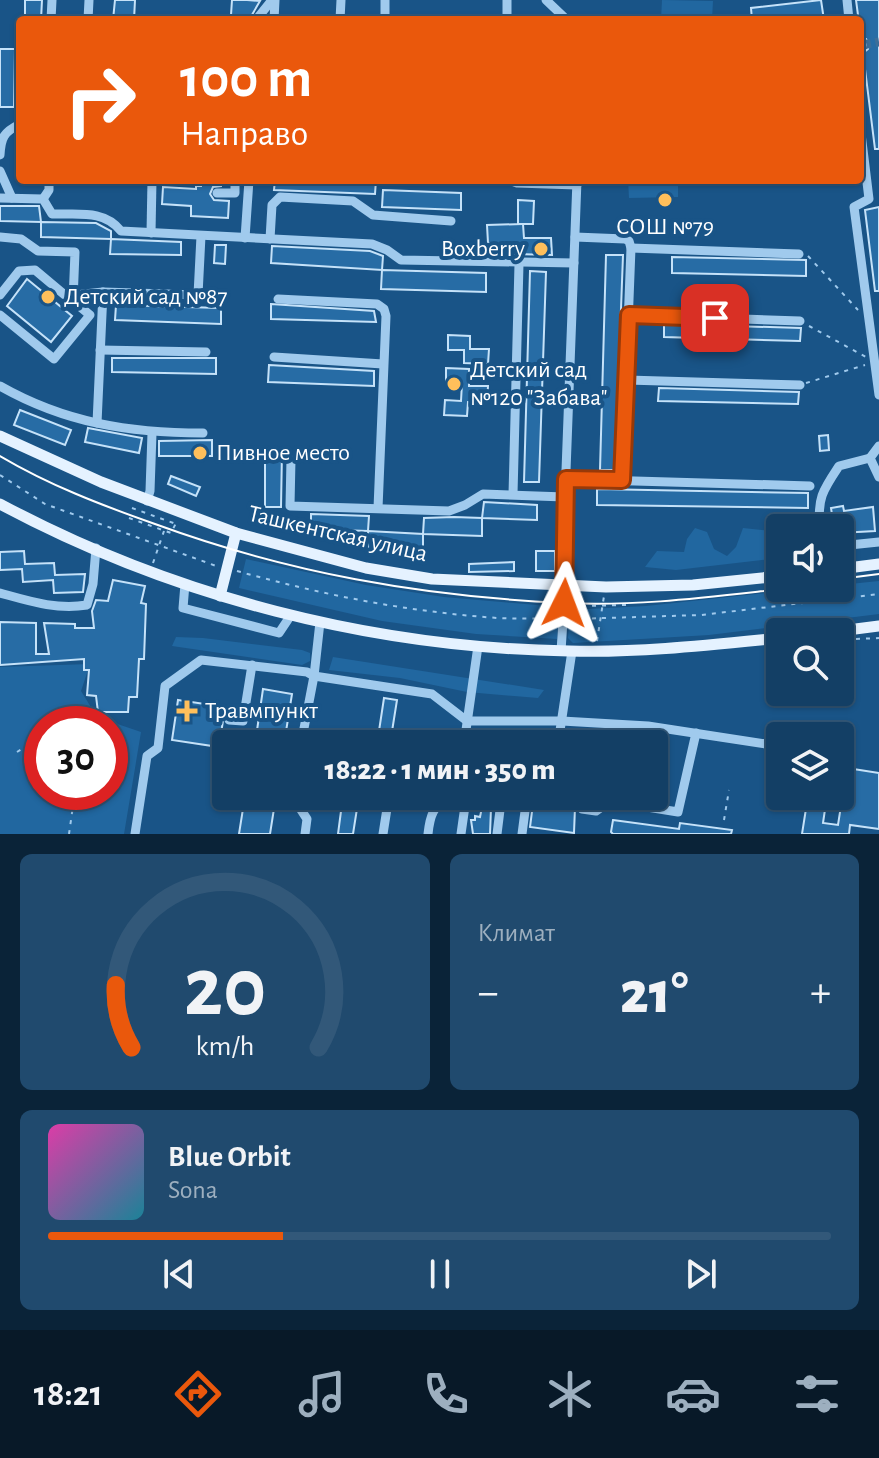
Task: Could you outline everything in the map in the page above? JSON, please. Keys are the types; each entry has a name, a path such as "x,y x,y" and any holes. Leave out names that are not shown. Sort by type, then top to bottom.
{"main road":[{"name":"Ташкентская улица","path":"0,436 147,501 236,533 323,558 406,575 566,586 693,585 766,577"},
{"path":"0,504 150,571 220,596 320,622 392,635 478,646 566,651 658,649 766,639"},
{"path":"220,596 236,533"},
{"path":"854,567 879,564"},
{"path":"854,629 879,626"}],"street":[{"path":"260,16 274,0"},
{"path":"546,0 563,16"},
{"path":"0,155 1,140 6,131 16,126"},
{"path":"864,158 869,199 854,207 868,321 875,340 874,362 879,390"},
{"path":"0,171 12,198"},
{"path":"43,199 49,184"},
{"path":"151,233 152,184"},
{"path":"217,193 235,193 235,184"},
{"path":"245,238 249,184"},
{"path":"560,730 566,651 565,497 577,184"},
{"path":"270,239 272,205 280,197 353,201 373,215 451,221"},
{"path":"0,198 43,199"},
{"path":"43,199 52,214 104,216 113,220 121,231 372,244 401,260 574,263"},
{"path":"0,295 19,271 35,270 66,296 103,292 198,295 201,236"},
{"path":"0,237 21,239 38,251 75,252 73,301 90,315 54,359 0,315"},
{"path":"575,237 625,239 631,248 622,480"},
{"path":"631,248 799,254"},
{"path":"513,494 519,264"},
{"path":"97,423 103,292"},
{"path":"278,299 377,304 384,309 378,508"},
{"path":"629,315 800,321"},
{"path":"100,350 206,352"},
{"path":"274,357 383,364"},
{"path":"627,380 800,385"},
{"path":"0,386 57,412 97,423 152,433 203,433"},
{"path":"147,501 152,433"},
{"path":"819,514 823,491 839,466 870,458 879,446"},
{"path":"870,458 879,477"},
{"path":"291,459 290,506 449,511 483,494 565,497"},
{"path":"566,479 810,486"},
{"path":"854,545 879,542"},
{"path":"0,593 43,605 71,608 87,605 93,584 96,548"},
{"path":"185,584 183,608 279,633 291,615"},
{"path":"304,730 320,622"},
{"path":"466,730 478,646"},
{"path":"135,834 147,756 158,748 165,686 201,660 307,672 314,676 432,694 467,721 562,721 648,726 766,744"},
{"path":"229,720 243,721 252,665"},
{"path":"668,810 678,812 696,733"},
{"path":"301,810 307,819 305,834"},
{"path":"383,834 387,810"},
{"path":"428,834 433,810"},
{"path":"461,834 464,810"},
{"path":"497,834 500,810"},
{"path":"522,834 525,810"}],"path":[{"path":"799,254 809,257 868,321"},
{"path":"800,321 874,362"},
{"path":"800,385 874,362"},
{"path":"129,518 171,533 176,524 132,508"},
{"path":"150,571 164,530"},
{"path":"596,642 605,593"},
{"path":"582,606 626,605"},
{"path":"854,640 879,638"},
{"path":"17,752 24,748"},
{"path":"724,820 729,790"},
{"path":"69,834 72,810"}],"shaded area":[{"path":"662,0 713,1 712,16 661,16"},
{"path":"628,184 678,184 678,197 629,198"},
{"path":"695,528 707,532 714,549 727,556 736,547 743,528 766,530 766,560 676,570 645,567 657,551 684,552 687,539"},
{"path":"246,559 366,585 444,597 559,607 557,639 476,634 382,621 239,588"},
{"path":"879,581 879,614 847,618 766,618 766,628 709,635 573,643 568,638 570,610 646,606 766,593 766,602 854,602 854,584"},
{"path":"176,637 302,650 310,653 310,661 302,665 172,646"},
{"path":"333,657 544,690 538,698 467,692 400,678 329,670"},
{"path":"90,664 81,691 90,706 24,706 24,810 128,810 124,834 0,834 0,667"},
{"path":"128,728 141,732 128,810"}],"building":[{"path":"25,0 42,0 41,16 25,16"},
{"path":"115,0 135,0 134,16 113,16"},
{"path":"232,0 260,1 251,16 231,15"},
{"path":"821,0 823,16 752,16 751,8"},
{"path":"856,0 879,0 879,149 875,149 864,61 864,52 869,44 864,39 864,16 858,16"},
{"path":"0,49 15,49 14,107 0,107"},
{"path":"221,184 213,187 210,194 214,200 229,201 228,218 191,216 191,206 162,204 163,187 196,189 196,186"},
{"path":"275,184 376,184 375,194 274,190"},
{"path":"383,190 461,193 461,210 382,207"},
{"path":"518,200 534,201 533,224 523,224 524,238 551,238 552,255 515,254 515,243 488,243 487,225 522,224 518,224"},
{"path":"0,206 39,206 41,222 0,221"},
{"path":"879,207 879,291 875,291 865,210"},
{"path":"41,222 96,223 111,231 111,239 41,237"},
{"path":"111,239 181,242 181,255 110,254"},
{"path":"215,245 226,245 225,264 214,263"},
{"path":"272,246 370,251 383,256 382,270 271,263"},
{"path":"606,255 623,255 615,470 600,470"},
{"path":"672,257 806,260 806,276 672,273"},
{"path":"382,270 486,273 486,292 381,289"},
{"path":"530,271 546,272 539,482 524,482"},
{"path":"27,279 72,316 51,342 7,306"},
{"path":"271,304 374,311 376,322 271,319"},
{"path":"116,305 221,308 221,324 115,320"},
{"path":"664,324 801,328 800,341 664,337"},
{"path":"448,335 470,336 470,349 489,349 488,364 464,363 464,350 448,350"},
{"path":"112,358 216,358 216,374 112,372"},
{"path":"269,365 374,371 374,386 268,382"},
{"path":"446,368 469,369 469,386 488,386 487,403 468,402 467,416 444,415 445,400 461,401 462,383 446,383"},
{"path":"659,388 799,392 798,404 658,401"},
{"path":"20,410 71,430 65,445 14,425"},
{"path":"88,428 142,438 139,453 85,442"},
{"path":"828,435 829,450 820,451 819,436"},
{"path":"212,440 212,456 159,456 159,441"},
{"path":"265,451 282,451 281,507 265,507"},
{"path":"171,476 200,487 196,496 168,484"},
{"path":"597,489 808,493 808,508 597,505"},
{"path":"484,502 537,505 537,520 482,518"},
{"path":"843,506 844,511 873,507 875,531 854,532 854,514 832,514 831,508"},
{"path":"311,514 369,516 368,531 311,529"},
{"path":"424,518 482,518 482,536 423,534"},
{"path":"368,531 423,534 423,551 368,549"},
{"path":"24,551 25,564 54,563 55,575 85,574 83,592 54,593 53,580 23,582 22,569 0,570 0,552"},
{"path":"536,551 555,551 555,571 536,571"},
{"path":"514,562 514,571 469,572 469,564"},
{"path":"113,580 145,586 141,603 146,604 144,659 139,659 137,697 129,697 128,712 128,706 97,706 96,696 87,695 89,670 84,670 84,659 0,665 0,622 36,623 36,654 49,654 44,623 94,628 92,611 96,600 108,601"},
{"path":"263,689 292,694 286,730 257,730"},
{"path":"384,698 397,700 392,730 379,730"},
{"path":"178,700 225,707 222,730 212,730 212,746 172,740"},
{"path":"854,769 879,773 879,829 850,825 849,834 802,834 806,810 825,810 823,823 838,825 840,810 854,810"},
{"path":"243,810 274,810 270,834 239,834"},
{"path":"341,810 357,810 353,834 338,834"},
{"path":"481,810 491,810 490,834 473,834 471,820 475,820 475,816 480,817"},
{"path":"532,810 575,810 574,833 530,827"},
{"path":"613,820 679,829 680,823 732,830 731,834 613,834"}],"tunnel":[{"path":"864,45 879,42"}],"tram line":[{"path":"0,456 76,494 205,541 305,569 406,588 510,600 592,604 678,600 766,591"},
{"path":"854,577 879,574"}],"place":[{"name":"СОШ №79","path":"665,200"},
{"name":"Boxberry","path":"541,249"},
{"name":"Детский сад №87","path":"48,297"},
{"name":"Детский сад №120 \"Забава\"","path":"454,384"},
{"name":"Пивное место","path":"200,453"},
{"name":"Травмпункт","path":"187,711"}],"route":[{"path":"564,603 566,479 622,480 629,315 715,318"}]}
